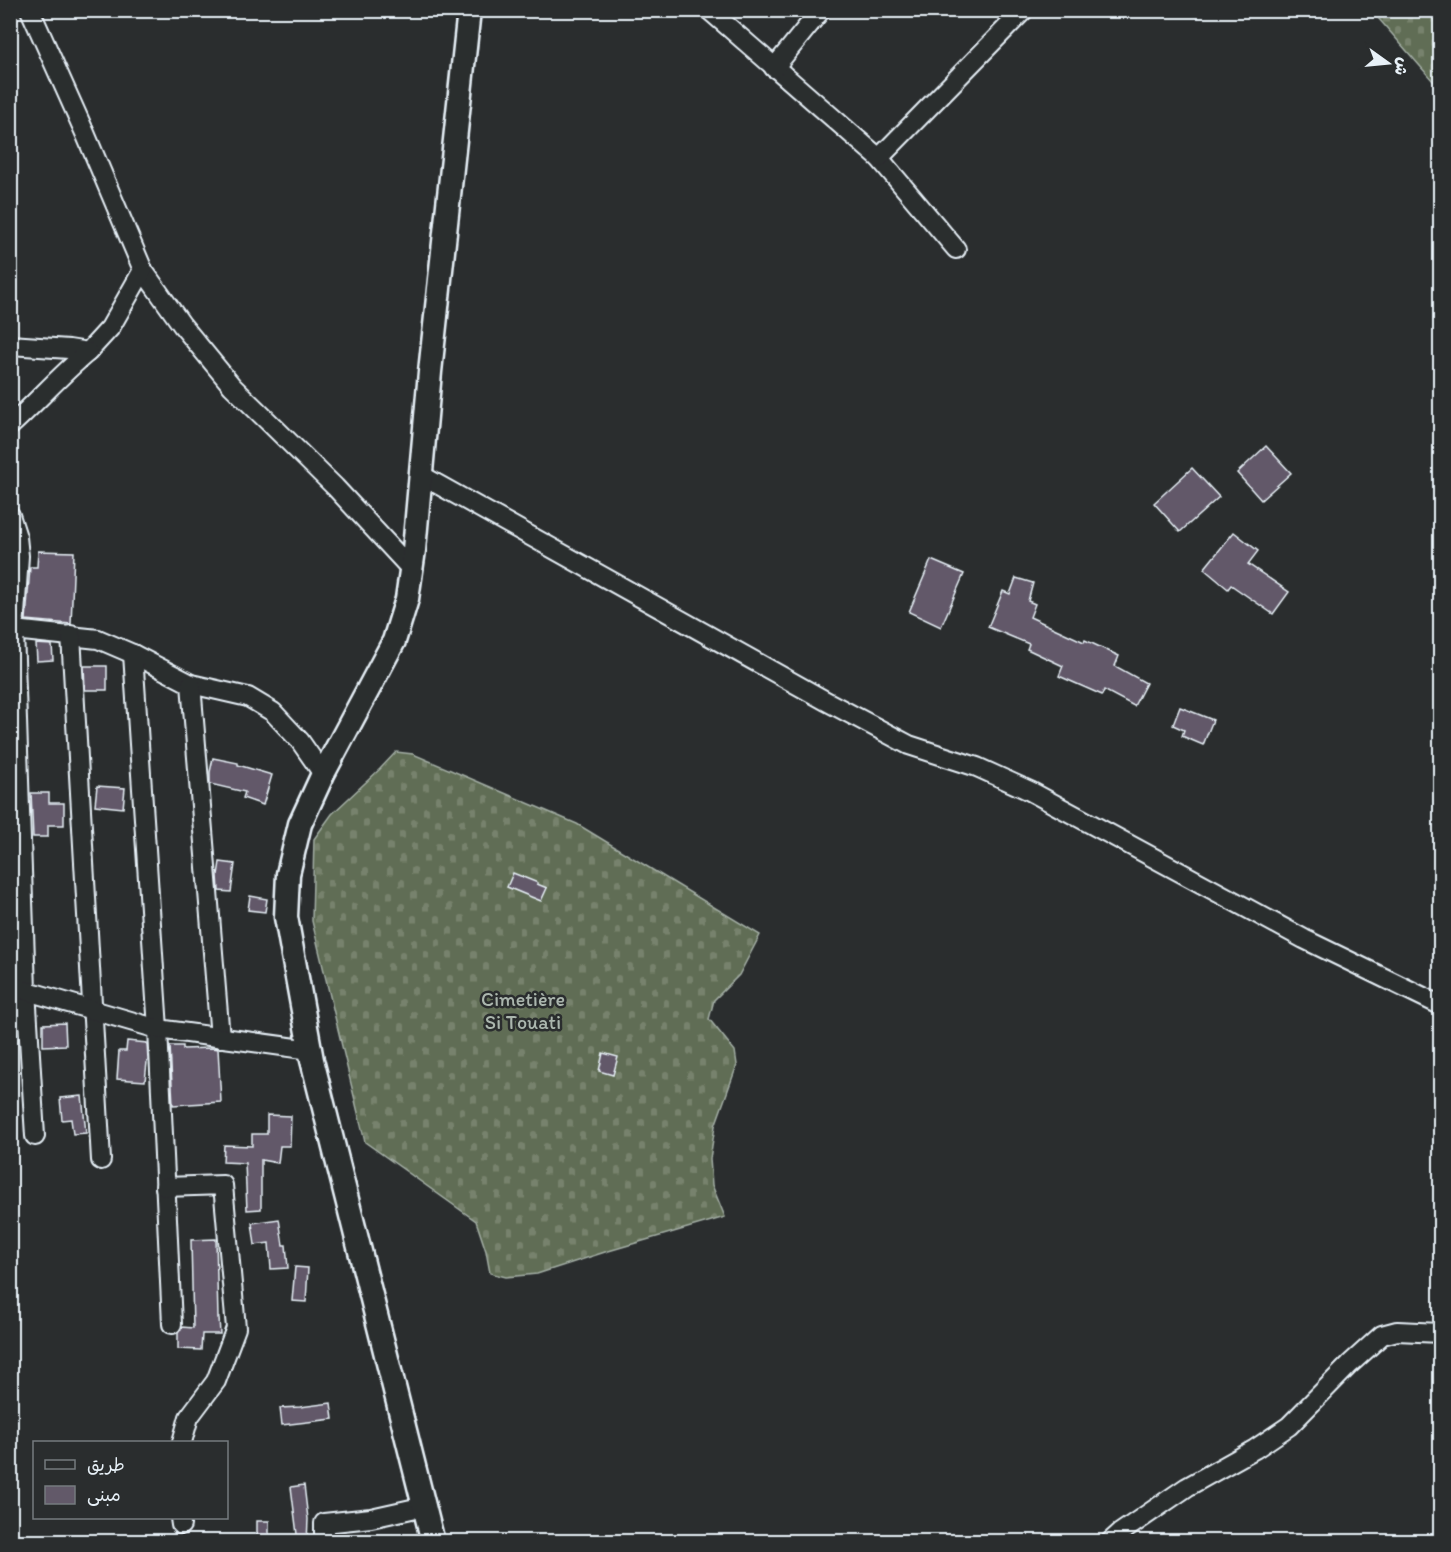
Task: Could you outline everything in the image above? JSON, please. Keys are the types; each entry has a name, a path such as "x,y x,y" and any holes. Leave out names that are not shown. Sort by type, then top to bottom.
{"main road":[{"path":"433,1542 310,1050 286,917 288,874 300,824 323,774 394,641 407,599 469,10"}],"street":[{"path":"30,10 143,270 182,325 232,386 335,487 411,569"},
{"path":"709,10 879,158 956,249"},
{"path":"774,68 821,10"},
{"path":"879,158 1024,10"},
{"path":"10,426 110,328 143,270"},
{"path":"10,345 88,352"},
{"path":"421,475 909,745 977,767 1029,791 1304,939 1440,1005"},
{"path":"10,515 18,537 19,556 14,630 18,988 35,1136"},
{"path":"14,630 98,639 191,684 248,697 273,712 300,741 323,774"},
{"path":"71,635 101,1160"},
{"path":"133,654 158,1029 172,1324"},
{"path":"191,684 220,1038"},
{"path":"18,988 158,1029 310,1050"},
{"path":"165,1187 223,1185 236,1328 216,1381 189,1417 183,1441"},
{"path":"1110,1542 1187,1487 1255,1449 1289,1425 1382,1335 1397,1331 1440,1333"},
{"path":"324,1542 324,1523 371,1518 425,1506"}],"green space":[{"path":"1372,11 1440,11 1440,89"},
{"name":"Cimetière Si Touati","path":"396,752 413,754 577,824 760,935 739,975 714,1000 709,1019 735,1051 737,1065 715,1126 710,1159 712,1185 725,1217 537,1274 506,1277 490,1273 486,1251 476,1221 365,1142 312,921 314,839 332,814"}],"building":[{"path":"1266,446 1291,473 1261,500 1237,473"},
{"path":"1192,468 1219,497 1180,532 1154,503"},
{"path":"1234,532 1258,551 1248,564 1289,592 1273,614 1231,585 1228,589 1204,569"},
{"path":"38,551 74,552 71,624 26,620 30,567 37,567"},
{"path":"931,560 964,574 941,627 909,612"},
{"path":"1016,578 1033,583 1028,601 1035,604 1030,617 1119,656 1115,666 1146,683 1134,706 1104,690 1102,695 1059,676 1063,666 1027,649 1029,644 988,627 1003,591 1010,594"},
{"path":"36,644 52,645 53,660 37,661"},
{"path":"84,666 107,666 107,690 85,690"},
{"path":"1180,707 1213,720 1203,745 1182,736 1184,730 1173,725"},
{"path":"213,758 238,763 238,765 272,775 263,805 243,798 245,792 210,784"},
{"path":"97,786 125,788 123,808 95,805"},
{"path":"31,793 49,793 49,803 64,803 64,825 48,825 48,837 33,837"},
{"path":"220,862 235,864 231,892 219,891"},
{"path":"513,873 547,888 541,901 507,887"},
{"path":"250,896 267,899 265,912 248,910"},
{"path":"65,1023 66,1045 43,1046 43,1024"},
{"path":"127,1041 147,1043 148,1061 145,1081 117,1079 119,1051 126,1051"},
{"path":"170,1046 183,1046 183,1049 218,1049 221,1102 173,1105"},
{"path":"603,1053 618,1057 613,1075 599,1071"},
{"path":"82,1096 86,1133 73,1134 71,1119 62,1120 60,1098"},
{"path":"267,1115 291,1116 290,1146 280,1146 278,1163 261,1160 261,1209 247,1210 245,1163 223,1162 224,1145 252,1146 252,1134 267,1134"},
{"path":"279,1219 283,1245 286,1245 288,1268 271,1269 269,1243 255,1245 252,1223"},
{"path":"216,1239 220,1334 202,1334 201,1350 178,1349 178,1333 182,1327 193,1328 191,1240"},
{"path":"295,1267 308,1268 306,1302 292,1301"},
{"path":"331,1403 333,1419 282,1425 280,1408"},
{"path":"304,1485 308,1519 307,1542 298,1542 291,1487"},
{"path":"257,1521 269,1521 269,1539 257,1539"}]}
